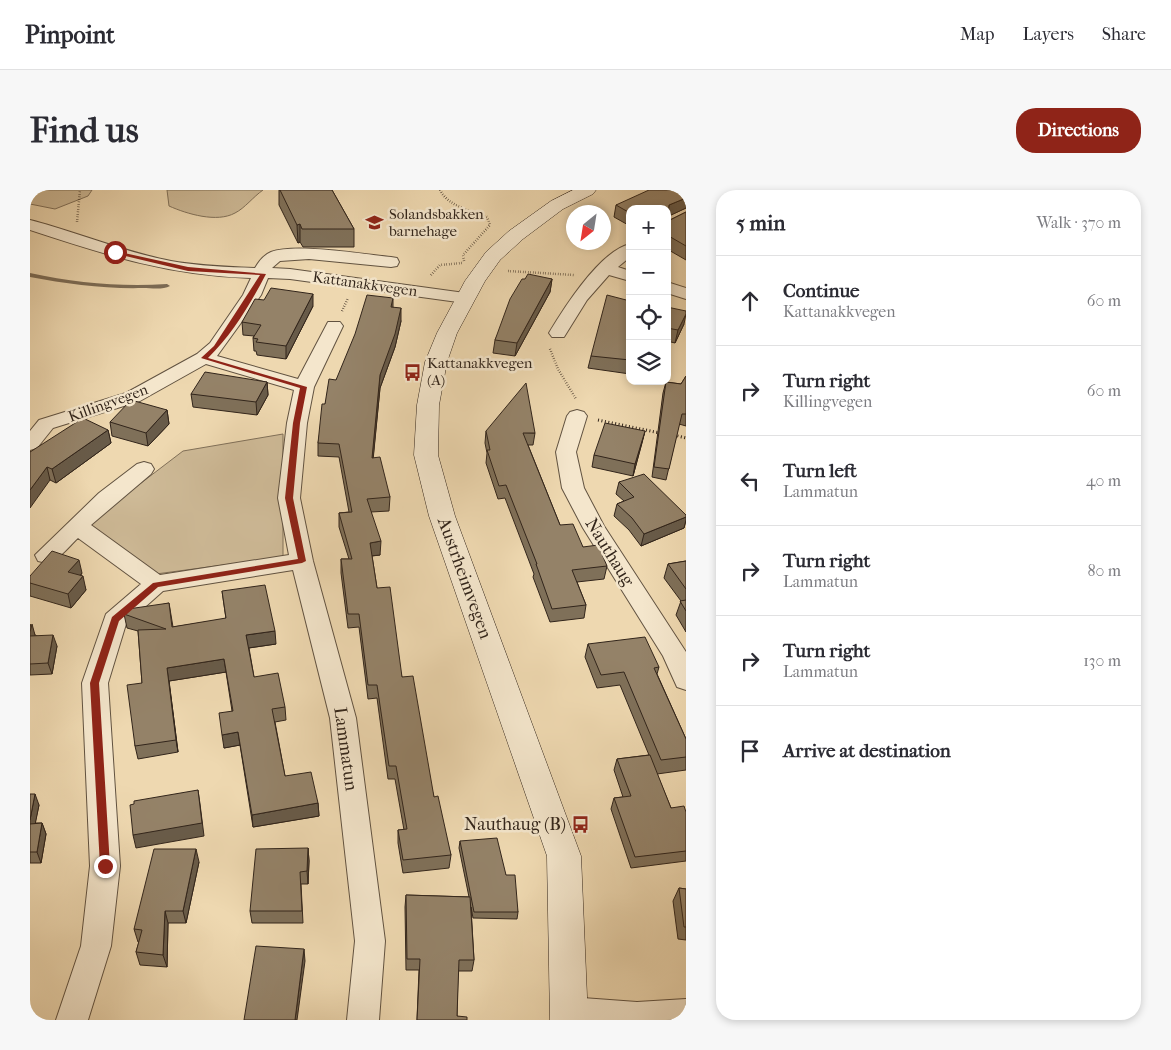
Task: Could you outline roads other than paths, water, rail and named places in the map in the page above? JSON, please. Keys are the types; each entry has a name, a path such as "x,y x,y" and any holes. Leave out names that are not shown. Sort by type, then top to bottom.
{"main road":[{"name":"Austrheimvegen","path":"569,1016 564,856 442,516 426,455 428,405 436,362 447,333 465,298 489,262 516,235 557,206 587,190"}],"street":[{"name":"Kattanakkvegen","path":"30,225 75,240 170,266 263,274 290,274 465,298"},
{"path":"558,333 576,299 601,272 629,250"},
{"name":"Kattanakkvegen","path":"263,274 266,263 271,259 276,256 290,254 391,262"},
{"path":"601,272 626,275"},
{"name":"Killingvegen","path":"30,444 46,424 133,397 204,358 216,347 252,295 263,274"},
{"path":"671,288 686,294"},
{"name":"Lammatun","path":"334,326 304,387 297,423 289,498 302,561 343,718 370,941 363,1020"},
{"path":"204,358 304,387"},
{"path":"30,412 46,424"},
{"name":"Nauthaug","path":"577,416 566,452 573,488 594,528 674,653 686,680"},
{"path":"46,555 106,498 144,469"},
{"path":"77,526 156,584"},
{"path":"72,1020 96,946 105,866 95,683 115,620 156,584 302,561"},
{"path":"569,1016 637,1018 686,1015"}],"waterway":[{"path":"30,275 98,285 167,286"}],"place":[{"name":"Solandsbakken barnehage","path":"375,223"},
{"name":"Kattanakkvegen (A)","path":"413,372"},
{"name":"Nauthaug (B)","path":"580,824"}]}
